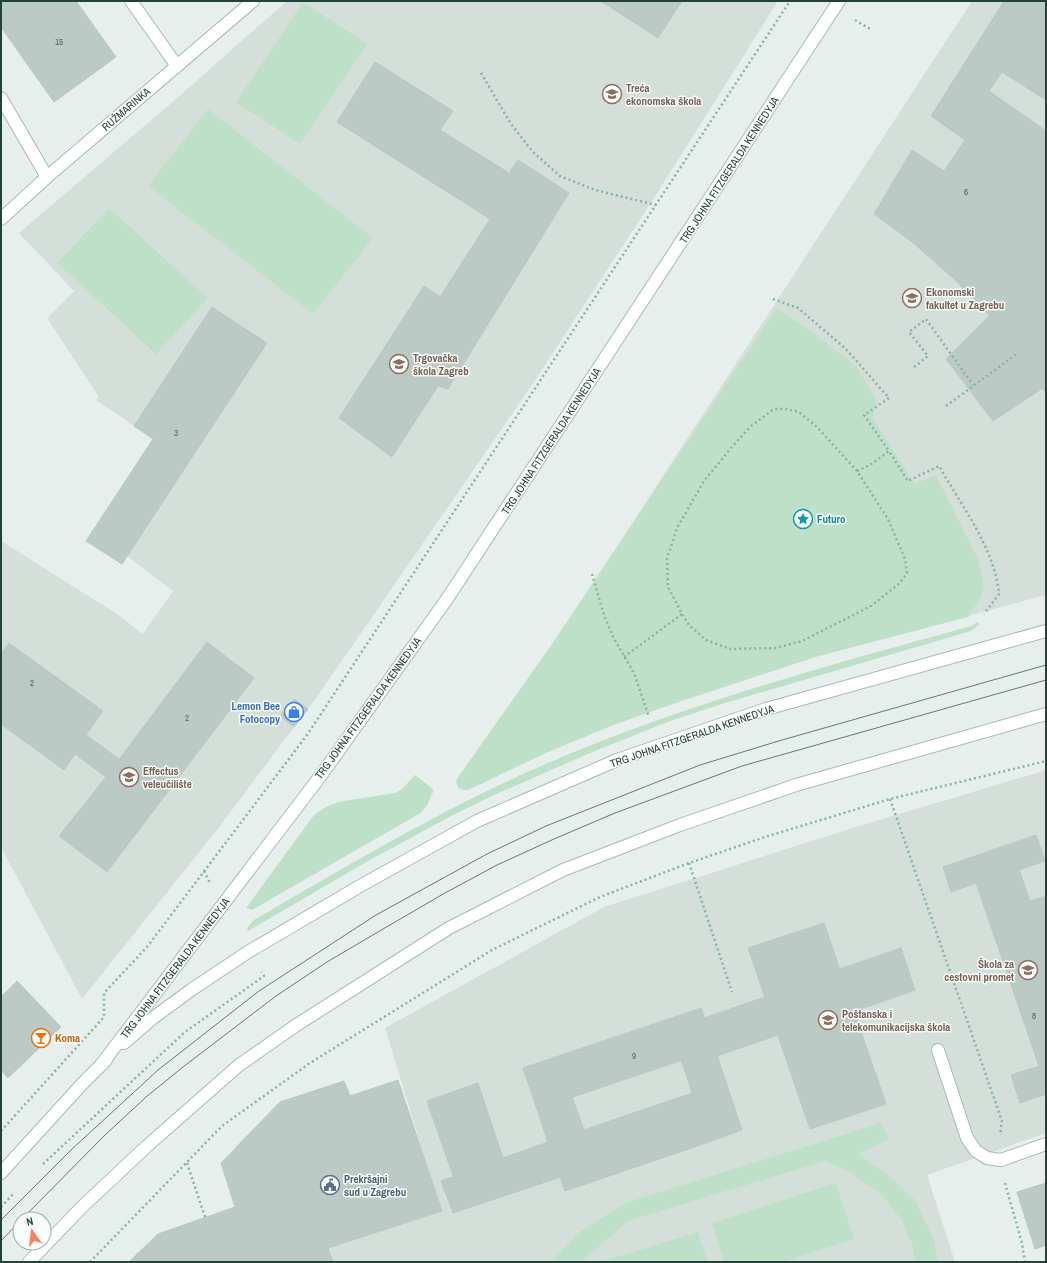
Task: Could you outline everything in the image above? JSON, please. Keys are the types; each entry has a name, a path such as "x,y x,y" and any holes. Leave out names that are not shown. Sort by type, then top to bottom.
{"main road":[{"path":"131,1 177,66"},
{"name":"RUŽMARINKA","path":"1,218 253,1"},
{"name":"TRG JOHNA FITZGERALDA KENNEDYJA","path":"101,1065 322,774 447,599 839,1"},
{"path":"1,98 47,177"},
{"name":"TRG JOHNA FITZGERALDA KENNEDYJA","path":"101,1065 153,1018 191,990 248,952 360,886 477,821 618,760 766,709 1046,631"},
{"path":"29,1262 83,1206 147,1146 238,1066 295,1026 449,928 563,870 680,825 796,785 1046,714"},
{"path":"938,1050 967,1138 976,1151 987,1158 1001,1160 1046,1144"},
{"path":"1,1173 101,1065"}],"path":[{"path":"1,1131 104,1017 104,992 147,947 307,735 790,1"},
{"path":"852,18 872,30"},
{"path":"481,73 511,124 533,152 560,176 596,190 656,205"},
{"path":"773,299 798,308 846,349 889,398 864,415 890,450 908,481 939,466 987,548 998,581 999,594 984,614"},
{"path":"914,367 928,356 910,332 926,319 973,385"},
{"path":"946,406 1018,353"},
{"path":"774,409 786,409 800,412 817,427 857,472 888,519 905,559 907,573 900,583 871,606 845,620 802,641 776,648 730,649 706,640 689,625 668,587 668,559 677,528 704,482 731,448 752,426 774,409"},
{"path":"857,472 870,465 890,450"},
{"path":"592,574 606,620 613,637 634,672 649,717"},
{"path":"624,657 682,614"},
{"path":"90,1262 222,1126 310,1063 492,950 600,897 688,863 765,837 890,799 1046,761"},
{"path":"890,799 1002,1121 999,1140"},
{"path":"688,863 732,992"},
{"path":"204,871 212,887"},
{"path":"38,1169 185,1032 264,976"},
{"path":"187,1163 205,1217"},
{"path":"1004,1179 1022,1243 1025,1262"},
{"path":"1,1208 17,1191"}],"shaded area":[{"name":"Trgovačka škola Zagreb","path":"287,1 778,1 652,201 532,385 321,691 220,826 82,999 1,847 1,541 117,614 143,634 173,591 127,556 267,343 212,307 134,426 96,400 99,397 47,318 74,291 19,233 176,99"},
{"name":"Ekonomski fakultet u Zagrebu","path":"972,1 1046,1 1046,595 815,657 642,714 573,614"},
{"path":"1046,770 1046,1133 927,1175 955,1262 333,1262 328,1248 441,1211 385,1028 604,907 859,826"}],"green space":[{"path":"303,2 367,44 300,144 236,102"},
{"path":"208,109 373,238 313,314 148,186"},
{"path":"109,208 208,298 156,354 57,263"},
{"path":"777,308 856,366 876,399 873,419 915,484 936,475 979,561 984,589 968,617 815,657 681,701 616,724 548,752 468,790 463,790 457,786 456,781 459,776 552,644"},
{"path":"977,622 980,624 971,631 725,703 670,721 590,753 455,814 368,861 248,931 247,928 254,920 362,857 435,817 548,763 598,742 750,689 972,626"},
{"path":"415,775 434,790 426,807 419,814 252,910 246,908 314,815 326,807 338,802 395,793 402,789"},
{"path":"881,1123 889,1139 859,1154 894,1180 915,1200 934,1240 938,1262 915,1262 913,1246 901,1219 880,1193 848,1171 825,1161 628,1221 581,1262 555,1262 556,1257 578,1233 625,1203"},
{"path":"836,1183 854,1239 783,1262 724,1262 712,1223"},
{"path":"698,1232 708,1262 604,1262 604,1261"}],"building":[{"path":"4,1 76,1 116,57 54,102 1,27 1,3"},
{"path":"601,1 682,1 658,38"},
{"path":"1004,1 1046,1 1046,88 1007,64 989,91 1046,131 1046,393 998,324 954,279 911,241 874,214 912,150 944,171 965,140 931,116"},
{"path":"375,62 453,111 440,130 509,173 518,160 569,193 448,389 438,386 392,457 339,418 424,286 440,297 490,219 337,122"},
{"path":"1007,64 1046,88 1046,100 1002,72"},
{"path":"212,307 267,343 122,564 86,541 153,439 134,426"},
{"path":"989,316 998,324 1043,388 993,421 946,359"},
{"path":"207,642 254,678 107,872 59,836 106,777"},
{"path":"9,643 103,711 86,735 119,759 106,777 75,754 64,770 1,724 1,654"},
{"name":"Lemon Bee Fotocopy","path":"294,699 308,709 294,727 280,716"},
{"path":"1036,835 1045,861 1019,870 1030,901 1046,896 1046,958 1044,959 1046,965 1046,1094 1020,1103 1011,1075 1039,1066 976,883 951,892 943,867"},
{"path":"824,923 886,1104 810,1129 748,948"},
{"path":"901,948 915,990 855,1011 840,969"},
{"path":"17,981 61,1027 8,1078 1,1070 1,997"},
{"path":"765,997 778,1035 717,1056 704,1018"},
{"path":"701,1008 715,1049 537,1109 523,1068"},
{"path":"715,1049 742,1130 709,1142 681,1060"},
{"name":"Prekršajni sud u Zagrebu","path":"398,1080 442,1211 328,1248 333,1262 129,1262 158,1234 235,1207 221,1163 280,1102 344,1081 350,1096"},
{"path":"478,1083 508,1173 458,1190 427,1101"},
{"path":"692,1093 709,1142 565,1191 560,1177 540,1184 528,1149"},
{"path":"572,1097 584,1130 548,1142 537,1109"},
{"path":"528,1149 540,1184 453,1213 441,1181 453,1177 458,1190 508,1173 503,1158"},
{"path":"1046,1183 1046,1245 1035,1249 1017,1192"}],"tram line":[{"path":"1,1220 71,1150 158,1070 259,991 376,915 487,854 546,826 700,765 782,740 1046,665"},
{"path":"30,1211 104,1136 146,1097 276,996 327,962 445,893 497,865 615,813 742,766 1046,680"},
{"path":"1,1241 12,1229"}],"place":[{"name":"Treća ekonomska škola","path":"612,94"},
{"name":"Ekonomski fakultet u Zagrebu","path":"912,298"},
{"name":"Trgovačka škola Zagreb","path":"399,364"},
{"name":"Futuro","path":"803,519"},
{"name":"Lemon Bee Fotocopy","path":"294,712"},
{"name":"Effectus veleučilište","path":"129,777"},
{"name":"Škola za cestovni promet","path":"1028,970"},
{"name":"Poštanska i telekomunikacijska škola","path":"828,1020"},
{"name":"Koma","path":"41,1038"},
{"name":"Prekršajni sud u Zagrebu","path":"330,1185"}]}
